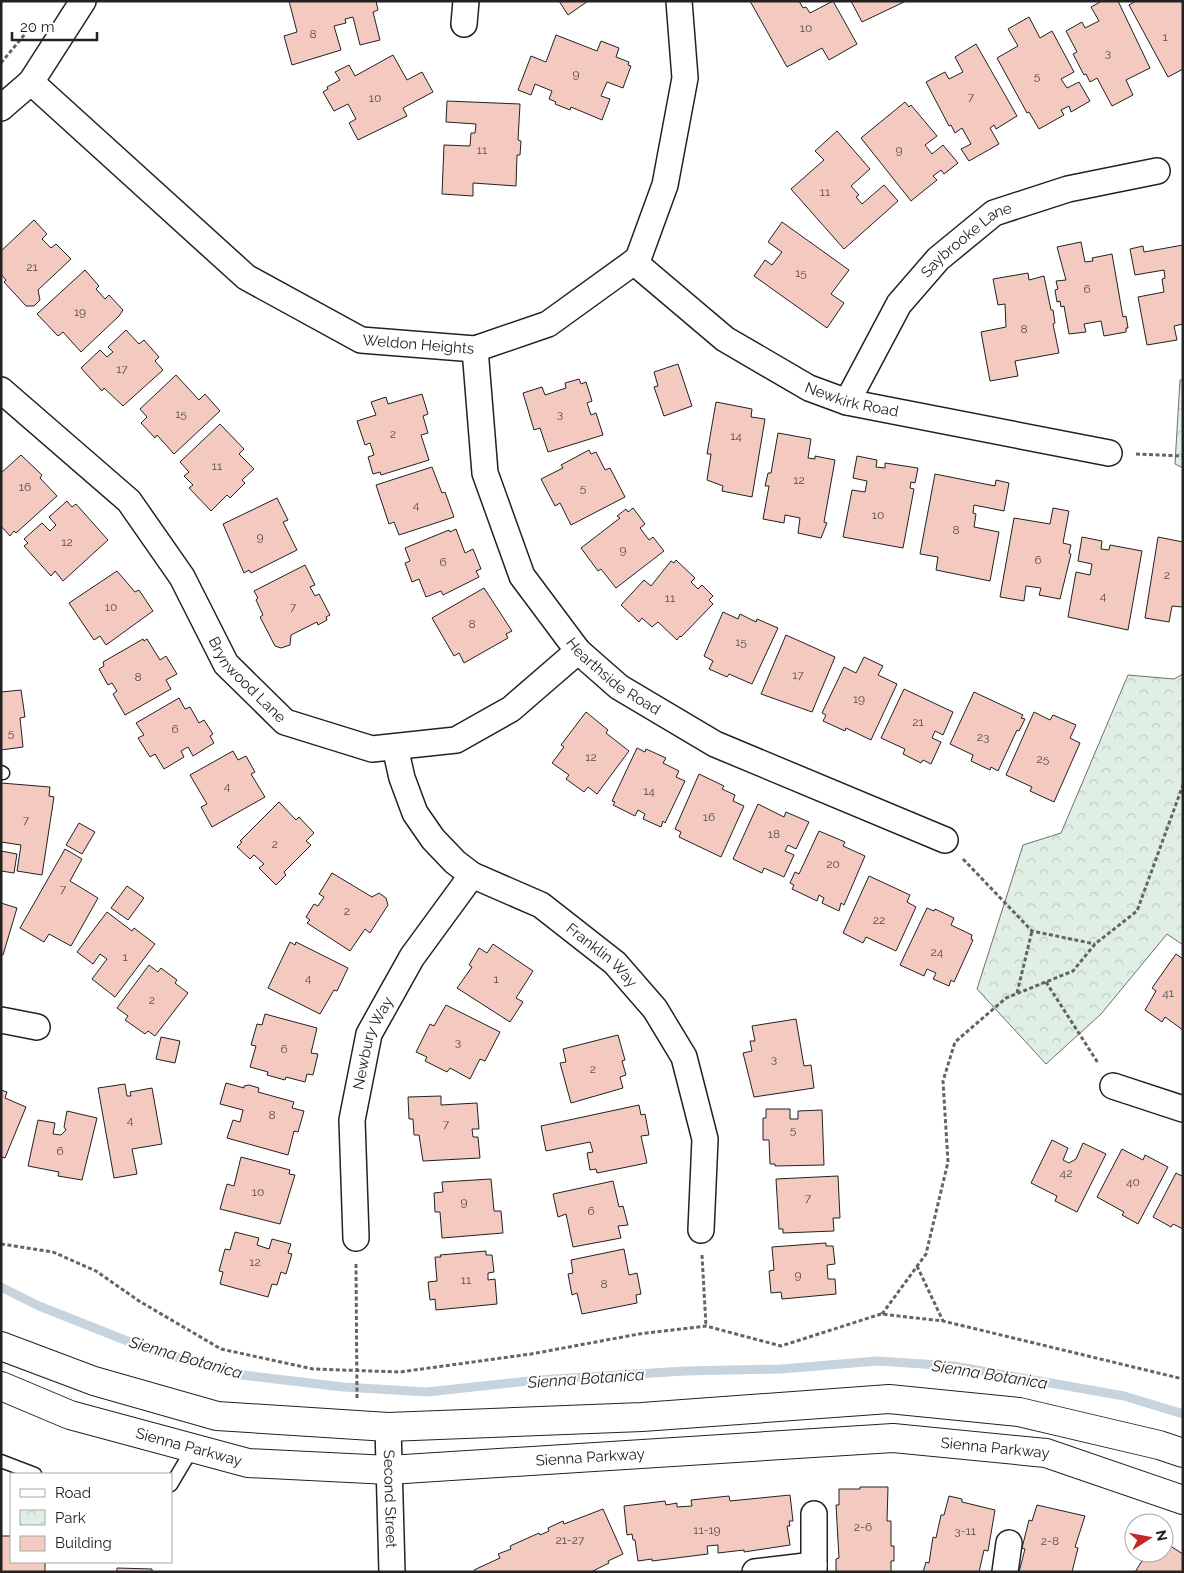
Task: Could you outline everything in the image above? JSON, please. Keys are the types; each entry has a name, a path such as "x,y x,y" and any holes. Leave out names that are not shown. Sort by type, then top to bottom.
{"main road":[{"path":"1,1346 94,1381 217,1416 388,1427 642,1417 889,1399 1019,1412 1159,1445 1183,1454"},
{"name":"Sienna Parkway","path":"1,1386 70,1414 248,1463 389,1470 893,1438 1046,1453 1183,1500"}],"street":[{"path":"1,108 30,82 83,1"},
{"name":"Weldon Heights","path":"30,82 246,277 361,340 475,349 548,324 638,259 665,185 685,78 679,1"},
{"name":"Saybrooke Lane","path":"847,402 899,304 938,259 994,214 1068,189 1157,172"},
{"name":"Newkirk Road","path":"634,262 725,339 809,388 847,402 1109,453"},
{"name":"Hearthside Road","path":"475,349 485,473 522,576 578,651 619,688 716,744 946,840"},
{"name":"Brynwood Lane","path":"1,390 129,502 182,577 226,664 285,722 372,749 456,740 511,708 578,651"},
{"name":"Franklin Way","path":"395,746 402,778 414,814 433,839 455,862 472,875 541,905 615,963 655,1009 684,1057 705,1139 701,1230"},
{"name":"Newbury Way","path":"356,1238 352,1120 369,1034 412,957 472,875"},
{"path":"1,1020 37,1027"},
{"path":"1113,1086 1183,1109"},
{"name":"Second Street","path":"388,1427 392,1572"},
{"path":"756,1572 814,1569 814,1514"},
{"path":"1005,1572 1009,1543"}],"lane":[{"path":"172,1483 192,1448"},
{"path":"1,1461 32,1473"}],"path":[{"path":"1,63 36,20"},
{"path":"1109,453 1183,456"},
{"path":"881,1314 926,1254 948,1162 943,1081 955,1042 1006,998 1074,971 1095,944 1137,911 1183,785"},
{"path":"946,840 1032,932 1095,944"},
{"path":"1017,994 1032,932"},
{"path":"1046,982 1113,1086"},
{"path":"701,1230 706,1326"},
{"path":"356,1238 357,1394"},
{"path":"1,1244 53,1252 96,1271 139,1301 221,1349 313,1369 400,1372 531,1354 639,1334 706,1326 782,1346 881,1314 943,1322 1183,1379"},
{"path":"917,1266 943,1322"}],"green space":[{"path":"1180,380 1183,380 1183,468 1175,464"},
{"path":"1183,674 1183,945 1167,934 1101,1014 1046,1064 977,989 1023,845 1061,833 1128,675 1174,679"}],"building":[{"path":"289,1 376,1 378,10 373,12 380,40 360,45 353,17 345,19 346,23 334,26 341,50 292,65 284,36 297,32"},
{"path":"559,1 588,1 568,15"},
{"path":"750,1 799,1 803,8 806,7 810,13 833,1 857,44 829,60 822,48 787,67"},
{"path":"851,1 906,1 862,22"},
{"path":"1102,1 1118,1 1150,68 1126,80 1133,95 1112,106 1097,78 1090,82 1086,74 1084,75 1073,54 1077,52 1066,31 1082,22 1085,28 1099,21 1091,7"},
{"path":"1136,1 1183,1 1183,69 1168,77 1129,5"},
{"path":"1029,17 1040,38 1052,31 1074,72 1061,79 1067,88 1079,82 1090,101 1071,112 1069,106 1061,110 1064,115 1039,129 1029,112 1027,113 997,58 1018,46 1008,29"},
{"path":"556,35 597,51 601,41 619,48 616,57 629,62 628,65 631,66 623,88 607,82 601,96 610,99 602,120 571,107 570,110 555,104 556,102 549,99 552,91 535,84 531,95 518,90 531,56 546,62"},
{"path":"976,44 1017,116 996,129 994,125 990,128 999,144 969,161 961,149 971,144 962,128 955,133 951,125 949,126 926,82 945,72 949,79 963,72 955,57"},
{"path":"393,55 407,80 422,72 433,92 403,108 407,116 358,140 349,123 356,119 348,104 334,111 323,92 328,89 327,87 340,80 335,72 349,65 355,76"},
{"path":"447,101 520,104 518,140 521,141 520,155 517,155 516,186 473,183 473,196 442,194 444,145 470,146 471,133 475,133 476,124 446,122"},
{"path":"905,102 909,107 911,105 937,136 925,145 932,154 943,145 958,163 944,174 941,170 933,176 937,180 911,201 861,138"},
{"path":"837,131 870,169 851,186 859,195 856,197 862,204 884,185 898,201 844,249 791,189 824,160 815,151"},
{"path":"34,220 47,234 42,239 51,248 56,244 71,259 38,290 40,300 34,306 26,306 4,282 6,280 1,274 1,251"},
{"path":"782,222 849,270 831,294 844,303 827,328 754,276 765,260 772,265 782,252 768,242"},
{"path":"1081,242 1085,262 1093,261 1092,258 1112,254 1123,317 1126,316 1128,328 1126,328 1126,332 1104,336 1101,321 1084,324 1086,332 1069,334 1064,306 1061,307 1060,301 1057,302 1055,290 1058,289 1056,281 1066,280 1057,247"},
{"path":"1183,245 1183,324 1174,326 1177,340 1147,345 1138,297 1164,292 1162,279 1165,278 1164,270 1135,275 1130,249 1143,246 1144,252"},
{"path":"85,270 99,286 96,289 105,299 109,295 123,310 81,352 63,332 58,336 37,314"},
{"path":"1028,273 1029,280 1044,276 1051,310 1053,310 1055,323 1053,324 1059,353 1015,361 1018,376 990,381 981,332 1006,327 1005,304 998,305 993,279"},
{"path":"126,330 139,344 144,340 159,357 155,361 163,370 123,406 104,388 102,391 81,368 100,350 107,357 113,352 108,347"},
{"path":"678,364 692,406 664,416 654,387 658,386 654,372"},
{"path":"176,375 199,400 205,394 220,411 174,454 157,435 155,438 141,423 147,417 140,409"},
{"path":"579,379 581,384 586,382 592,401 587,403 591,415 596,413 603,435 548,452 540,428 534,430 523,393 542,387 545,395 566,388 565,383"},
{"path":"422,394 428,414 423,416 428,433 421,435 429,460 381,475 380,472 373,474 368,457 374,455 370,443 365,445 357,421 376,415 371,402 386,397 388,404"},
{"path":"716,402 752,409 751,417 765,419 752,497 722,491 723,486 707,480 711,454 707,454"},
{"path":"220,424 244,449 239,454 254,469 242,480 245,483 230,498 227,495 211,511 189,488 193,485 184,476 189,472 180,462"},
{"path":"778,433 811,439 808,458 815,459 815,456 835,460 824,522 827,523 821,538 798,533 800,518 785,515 784,523 763,519 769,486 765,486 768,473 771,473"},
{"path":"589,450 591,454 596,452 605,470 610,468 625,497 571,525 560,503 555,506 541,479 563,468 561,465"},
{"path":"21,455 42,475 40,478 57,496 16,533 14,531 10,536 1,526 1,473"},
{"path":"857,456 877,460 876,467 885,468 885,463 918,468 915,483 911,482 910,488 914,489 903,548 843,537 852,490 865,492 867,481 853,478"},
{"path":"432,467 442,493 445,492 454,517 399,535 394,522 389,524 376,485"},
{"path":"935,474 995,486 996,480 1009,483 1004,511 974,505 973,513 976,514 974,527 999,532 990,581 936,570 938,557 920,554"},
{"path":"277,498 288,520 283,522 297,550 251,573 249,570 244,573 223,524"},
{"path":"67,501 72,507 76,504 108,540 63,581 55,571 51,576 24,546 28,543 24,539 42,523 50,531 56,525 49,517"},
{"path":"633,508 645,524 640,528 649,540 653,537 664,551 616,588 601,569 598,571 581,548 620,518 617,516 626,509 628,512"},
{"path":"1053,508 1069,511 1063,543 1071,545 1069,553 1071,554 1060,599 1039,595 1041,588 1026,586 1024,601 1000,597 1014,518 1050,524"},
{"path":"456,529 465,553 473,549 481,569 476,571 479,577 443,595 441,591 426,597 419,579 412,582 405,563 410,561 405,548 449,530 450,532"},
{"path":"1082,537 1102,541 1101,549 1109,550 1110,545 1142,551 1128,630 1068,617 1076,572 1090,575 1092,564 1078,561"},
{"path":"1158,537 1183,542 1183,607 1172,606 1169,622 1145,618"},
{"path":"676,560 695,578 691,582 698,589 702,585 713,596 709,600 713,604 677,640 658,622 652,627 642,618 639,622 621,605 644,580 651,586 671,561 674,563"},
{"path":"305,565 315,585 310,587 315,596 319,594 330,615 326,617 327,620 318,625 317,622 291,635 290,645 281,648 275,646 260,617 263,615 254,591"},
{"path":"117,571 135,592 139,590 153,611 106,645 100,636 94,640 69,603"},
{"path":"484,588 512,631 506,634 508,638 464,663 459,653 454,656 432,618"},
{"path":"723,612 738,619 740,614 756,622 757,619 778,628 752,684 729,674 727,677 709,669 713,661 704,656"},
{"path":"786,635 835,657 812,712 761,694"},
{"path":"143,639 144,641 147,639 160,660 166,656 177,674 166,680 171,689 125,715 113,694 117,691 112,683 108,685 99,669 104,666 103,662"},
{"path":"864,657 883,666 878,675 897,684 871,740 846,728 845,731 823,721 826,715 822,713 844,667 856,673"},
{"path":"904,689 953,712 943,735 935,731 932,738 941,742 931,764 923,760 921,763 903,754 905,749 881,738"},
{"path":"21,690 25,717 20,718 23,747 1,750 1,692"},
{"path":"974,692 1023,715 1021,718 1025,719 1019,731 1017,730 998,771 991,767 990,770 971,761 973,755 950,744"},
{"path":"179,698 185,709 190,707 199,723 204,720 213,734 210,736 214,743 193,756 188,747 181,751 184,757 164,769 155,754 150,757 138,738 144,735 136,723"},
{"path":"586,712 608,730 606,733 629,751 597,794 588,787 584,792 566,779 569,775 552,763 564,747 561,745"},
{"path":"1034,712 1050,720 1053,715 1076,725 1070,738 1080,743 1054,802 1030,791 1032,787 1006,775"},
{"path":"637,748 645,752 646,749 666,758 663,763 679,771 676,777 685,781 665,823 663,821 661,827 643,819 645,814 638,810 635,816 613,805 615,802 612,801"},
{"path":"233,751 238,760 246,756 255,772 251,774 265,797 212,827 201,807 207,804 190,775"},
{"path":"699,774 724,786 722,789 735,795 733,801 744,806 721,857 679,837 681,832 675,829"},
{"path":"1,783 50,787 49,796 54,797 42,875 17,871 21,845 1,842"},
{"path":"279,802 296,820 299,817 314,833 306,841 311,845 284,872 286,875 276,885 259,868 264,864 254,855 250,859 237,847 242,842 240,841"},
{"path":"758,804 784,817 786,812 809,822 796,849 788,845 785,851 794,855 784,877 764,868 762,873 733,859"},
{"path":"79,823 95,832 82,854 66,845"},
{"path":"819,831 845,842 843,846 865,856 844,905 841,903 839,911 822,903 824,898 819,895 817,901 792,889 794,885 790,883 795,872 799,874"},
{"path":"65,849 82,859 70,881 98,898 71,946 49,934 44,942 20,928"},
{"path":"1,851 17,854 14,873 1,871"},
{"path":"332,873 372,897 379,893 386,898 388,905 370,933 365,929 350,951 307,923 310,920 306,917 314,904 318,906 324,897 319,894"},
{"path":"869,876 910,895 907,902 916,907 896,951 866,937 863,943 843,933"},
{"path":"127,886 144,898 128,920 111,908"},
{"path":"1,903 17,908 3,955 1,955"},
{"path":"927,908 934,911 935,909 954,918 951,925 972,935 971,939 973,940 954,982 951,980 949,986 933,979 936,973 927,969 924,976 900,965"},
{"path":"107,912 132,931 134,928 155,944 115,997 92,979 107,959 100,954 93,964 77,952"},
{"path":"290,942 295,945 296,942 348,968 337,991 334,990 320,1014 268,988"},
{"path":"493,944 533,971 516,998 523,1002 510,1022 457,988 472,967 469,965 479,948 487,953"},
{"path":"1176,954 1183,959 1183,1030 1165,1017 1162,1022 1145,1010 1156,991 1152,988"},
{"path":"149,965 158,972 161,968 177,980 175,983 188,993 155,1036 148,1031 145,1034 125,1020 128,1016 117,1008"},
{"path":"446,1005 500,1032 485,1061 480,1059 470,1079 450,1068 447,1072 425,1061 427,1057 416,1052 430,1024 434,1026"},
{"path":"265,1014 317,1028 311,1053 318,1054 313,1075 307,1074 305,1082 286,1077 285,1080 267,1075 268,1072 250,1067 256,1046 251,1045 257,1024 262,1025"},
{"path":"796,1019 804,1066 811,1065 814,1088 754,1097 743,1053 752,1051 750,1041 755,1041 752,1026"},
{"path":"618,1035 625,1060 622,1061 626,1075 620,1077 623,1088 571,1103 560,1063 566,1062 563,1049"},
{"path":"161,1037 180,1041 175,1063 156,1059"},
{"path":"226,1083 244,1088 244,1086 249,1085 259,1088 258,1092 294,1102 292,1108 304,1111 298,1132 294,1131 288,1155 227,1138 233,1120 240,1122 243,1110 220,1104"},
{"path":"125,1084 127,1096 131,1096 130,1092 152,1088 162,1144 132,1149 137,1174 114,1178 98,1088"},
{"path":"1,1090 7,1092 5,1098 26,1107 5,1158 1,1157"},
{"path":"441,1096 441,1105 477,1103 479,1129 472,1129 473,1137 478,1137 480,1158 423,1161 419,1135 414,1135 413,1119 409,1119 408,1097"},
{"path":"639,1105 641,1115 645,1114 649,1135 641,1136 647,1163 597,1173 596,1169 590,1170 587,1153 593,1152 590,1142 546,1151 541,1126"},
{"path":"766,1109 790,1109 790,1119 798,1119 798,1111 822,1110 824,1165 775,1166 775,1164 770,1164 769,1140 763,1140 763,1118 766,1118"},
{"path":"67,1111 97,1118 82,1180 58,1176 59,1172 28,1166 38,1120 55,1123 53,1134 61,1135 66,1130 64,1127"},
{"path":"1052,1140 1068,1148 1063,1160 1069,1163 1076,1159 1083,1143 1106,1154 1077,1212 1055,1201 1057,1196 1031,1183"},
{"path":"1122,1149 1143,1160 1145,1155 1168,1167 1138,1224 1122,1215 1124,1212 1097,1197"},
{"path":"241,1157 290,1170 289,1174 295,1175 280,1224 220,1209 227,1184 234,1186"},
{"path":"1176,1173 1182,1176 1183,1174 1183,1229 1173,1224 1171,1227 1153,1217"},
{"path":"838,1176 840,1218 833,1218 834,1231 783,1233 783,1229 779,1229 776,1179"},
{"path":"491,1179 494,1211 501,1211 503,1233 442,1238 440,1212 435,1212 434,1193 443,1192 442,1182"},
{"path":"613,1181 619,1207 623,1206 628,1225 618,1226 621,1238 573,1247 566,1214 558,1217 553,1194"},
{"path":"235,1232 259,1238 257,1245 269,1249 272,1239 291,1244 288,1253 292,1254 286,1274 281,1272 277,1285 272,1284 268,1297 220,1284 223,1272 219,1271 225,1249 230,1250"},
{"path":"826,1243 826,1246 833,1246 835,1264 827,1265 828,1279 835,1279 836,1294 782,1299 781,1292 771,1293 769,1271 774,1270 772,1247"},
{"path":"624,1249 629,1275 637,1273 641,1294 636,1295 637,1303 582,1314 577,1293 572,1295 568,1274 573,1273 571,1260"},
{"path":"486,1251 486,1255 492,1255 494,1272 488,1273 488,1280 495,1279 497,1304 436,1310 435,1299 430,1300 428,1282 437,1281 435,1257"},
{"path":"860,1487 888,1487 887,1521 891,1521 891,1546 894,1546 894,1561 891,1561 891,1572 836,1572 836,1559 839,1558 836,1505 839,1505 839,1489 860,1489"},
{"path":"790,1495 793,1521 789,1521 790,1526 787,1526 790,1545 744,1552 744,1550 718,1553 718,1545 707,1546 708,1554 638,1561 635,1540 633,1540 632,1534 627,1535 624,1506 665,1501 666,1505 677,1503 677,1507 692,1506 691,1500 729,1496 730,1501"},
{"path":"949,1496 962,1499 962,1502 995,1510 988,1551 984,1550 979,1572 923,1572 926,1562 929,1563 933,1537 936,1538 941,1515 944,1515"},
{"path":"1037,1505 1085,1516 1075,1547 1078,1548 1072,1572 1019,1572 1025,1549 1022,1548 1029,1520 1032,1521"},
{"path":"603,1509 623,1554 591,1572 475,1572 474,1570 500,1558 498,1554 511,1549 510,1546 539,1533 540,1535 549,1531 548,1528 563,1521 564,1524"},
{"path":"1,1536 10,1536 10,1563 45,1563 45,1572 1,1572"},
{"path":"1174,1548 1183,1554 1183,1572 1135,1572 1141,1563 1174,1563"},
{"path":"117,1568 152,1569 152,1572 117,1572"}],"waterway":[{"name":"Sienna Botanica","path":"1,1287 39,1306 145,1348 234,1374 343,1387 427,1392 537,1380 685,1371 781,1369 877,1361 954,1366 1124,1396 1183,1414"}]}
